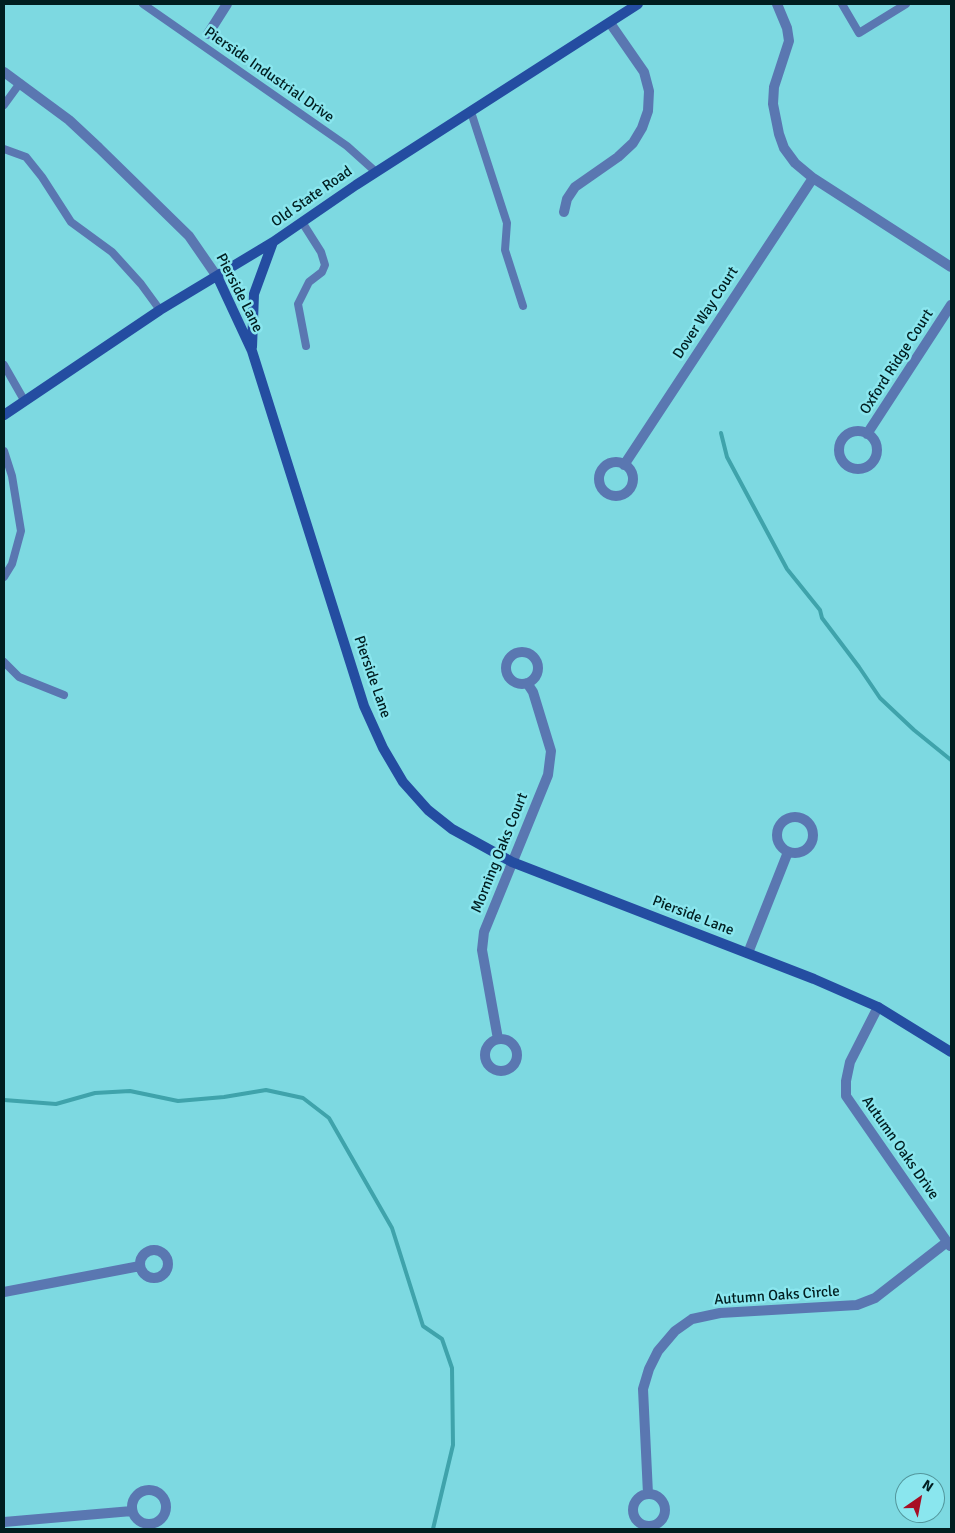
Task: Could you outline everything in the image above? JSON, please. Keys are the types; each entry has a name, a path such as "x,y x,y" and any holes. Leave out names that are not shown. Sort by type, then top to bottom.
{"street":[{"path":"208,34 227,4"},
{"name":"Old State Road","path":"4,416 24,400 160,310 218,278 376,172 638,4"},
{"path":"777,4 787,28 789,41 774,87 774,116 784,148 795,163 813,178 951,267"},
{"path":"564,212 567,199 575,187 618,157 633,143 642,128 648,111 649,91 644,72 610,22"},
{"name":"Pierside Lane","path":"4,72 69,120 134,182 189,236 218,278 252,351 364,706 383,748 403,782 428,810 459,834 512,862 748,953 878,1007 951,1052"},
{"name":"Dover Way Court","path":"624,465 813,178"},
{"path":"252,351 254,294 273,242"},
{"name":"Oxford Ridge Court","path":"867,434 951,305"},
{"name":"Morning Oaks Court","path":"498,1039 482,950 484,932 548,775 551,751 533,692 527,683"},
{"path":"748,953 788,852"},
{"name":"Autumn Oaks Drive","path":"878,1007 850,1062 846,1081 846,1096 949,1244"},
{"name":"Autumn Oaks Circle","path":"648,1494 643,1389 649,1369 658,1351 675,1331 692,1320 720,1313 857,1305 875,1298 949,1244"},
{"path":"4,1292 140,1266"},
{"path":"4,1522 132,1510"}],"lane":[{"name":"Pierside Industrial Drive","path":"143,4 347,146 376,172"},
{"path":"842,4 859,33 906,4"},
{"path":"4,105 20,84"},
{"path":"471,112 506,223 507,238 505,250 523,306"},
{"path":"4,149 26,157 42,177 71,222 112,252 141,284 160,310"},
{"path":"302,222 321,252 325,265 322,272 309,282 298,304 306,346"},
{"path":"4,365 24,400"},
{"path":"4,451 12,476 21,531 12,564 4,578"},
{"path":"4,662 19,677 64,695"}],"waterway":[{"path":"721,433 727,457 787,569 820,610 822,618 880,698 914,730 951,760"},
{"path":"4,1100 56,1104 95,1093 130,1091 178,1101 224,1097 266,1090 303,1098 329,1118 392,1228 423,1326 442,1339 452,1368 453,1445 433,1529"}]}
